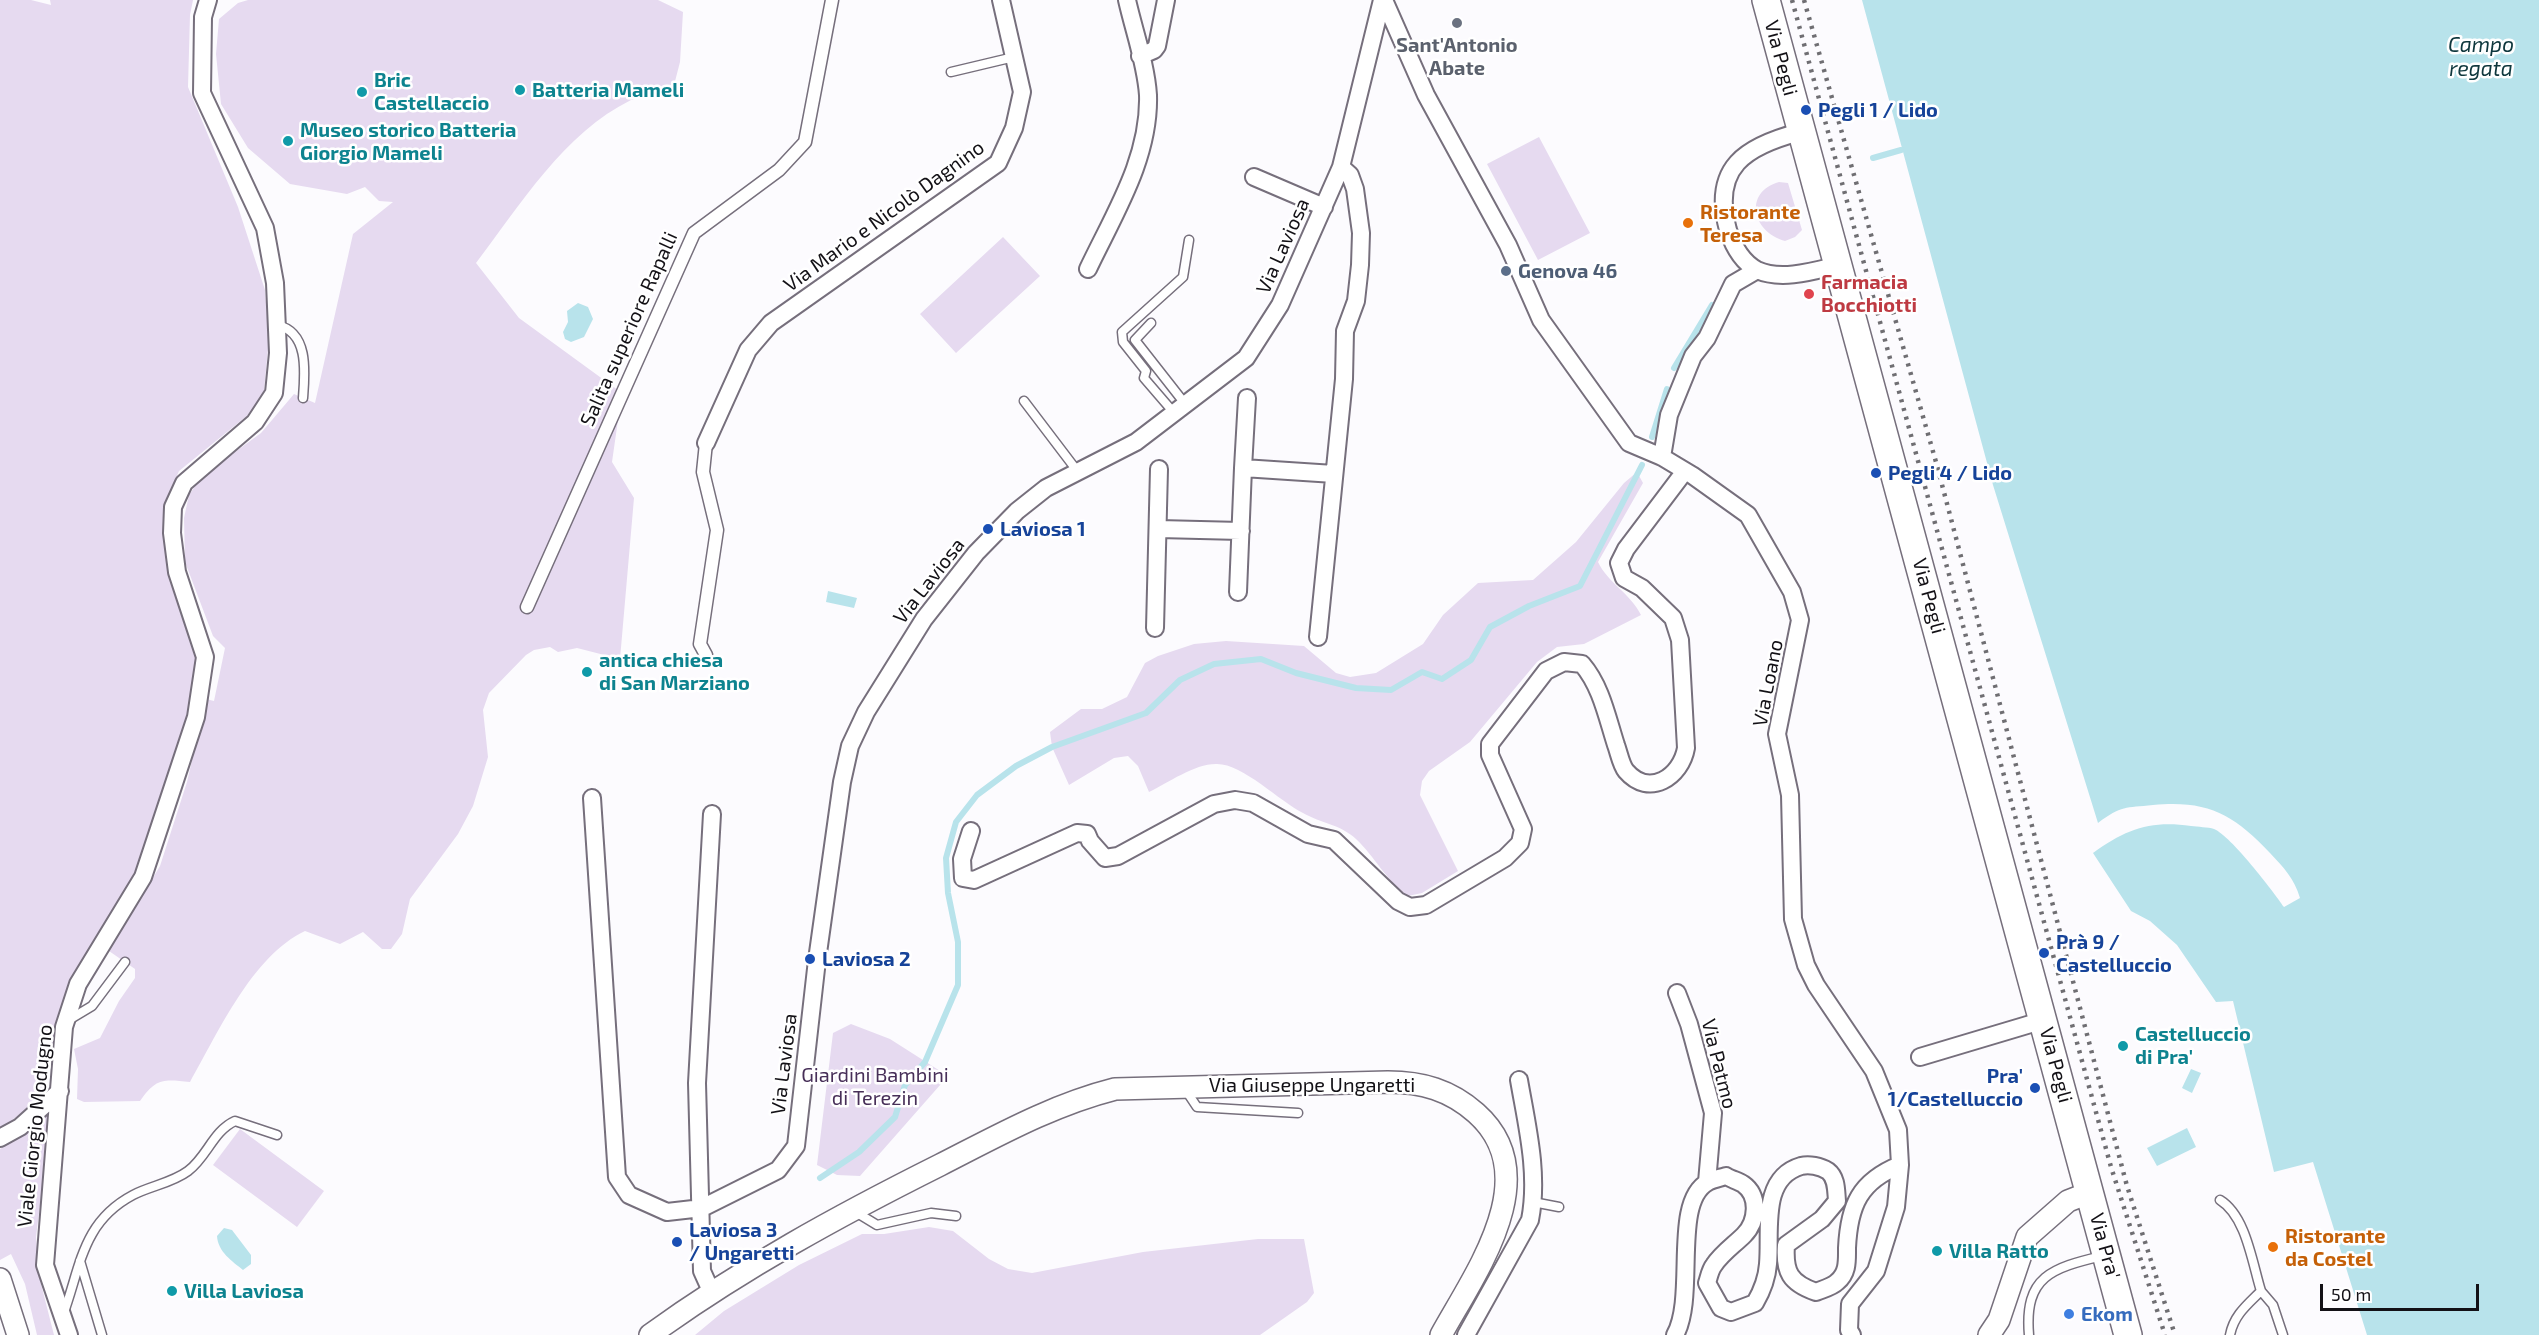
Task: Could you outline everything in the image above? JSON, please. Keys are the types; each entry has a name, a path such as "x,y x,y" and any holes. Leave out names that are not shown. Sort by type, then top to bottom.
{"main road":[{"name":"Via Pegli","path":"1766,0 1800,132 1839,266 2091,1192"},
{"name":"Via Pra'","path":"2091,1192 2128,1335"}],"street":[{"name":"Viale Giorgio Modugno","path":"69,1335 45,1265 65,1022 78,984 143,877 196,717 205,657 177,572 172,533 173,507 184,483 255,422 274,393 278,353 275,283 265,228 202,93 203,17 208,0"},
{"name":"Salita superiore Rapalli","path":"527,607 694,233 779,170 805,142 832,0"},
{"name":"Via Mario e Nicolò Dagnino","path":"706,443 748,350 771,323 998,163 1014,128 1022,92 1001,0"},
{"path":"1088,269 1142,149 1148,94 1128,0"},
{"path":"1140,56 1154,50 1157,46 1166,0"},
{"name":"Via Laviosa","path":"592,798 617,1177 629,1195 667,1212 702,1208 778,1170 796,1146 817,960 842,782 850,746 866,712 924,619 976,553 1017,511 1046,488 1136,442 1181,410 1246,358 1280,305 1341,167 1383,0"},
{"name":"Via Loano","path":"1383,0 1426,95 1508,245 1541,320 1629,443 1662,457 1748,515 1795,602 1800,620 1797,646 1777,734 1790,795 1793,919 1806,965 1816,985 1874,1071 1898,1130 1900,1165 1896,1207 1876,1271 1850,1304 1849,1330 1852,1335"},
{"path":"1800,132 1755,148 1731,169 1724,183 1723,201 1731,239 1741,257 1756,270 1774,274 1793,274 1839,266"},
{"path":"1318,637 1344,379 1345,331 1356,301 1360,233 1355,189 1350,175 1341,167"},
{"path":"1254,177 1323,207"},
{"path":"1662,457 1670,415 1693,356 1707,338 1733,284 1756,270"},
{"path":"1238,592 1247,398"},
{"path":"706,443 703,472 717,530 700,644 706,656"},
{"path":"1243,468 1334,474"},
{"path":"1155,628 1159,469"},
{"path":"971,831 962,859 963,878 974,880 1077,833 1087,834 1105,858 1118,856 1214,804 1235,800 1253,803 1308,834 1334,840 1398,901 1410,907 1426,905 1505,858 1520,843 1523,829 1490,755 1490,744 1546,671 1564,662 1582,664 1593,677 1625,770 1641,783 1658,784 1674,774 1684,760 1686,748 1680,640 1673,618 1642,588 1624,578 1619,563 1626,549 1684,471"},
{"path":"1159,529 1241,531"},
{"path":"711,1291 702,1271 697,1083 712,814"},
{"name":"Via Patmo","path":"1677,993 1689,1024 1713,1113 1707,1182"},
{"path":"1920,1057 2044,1020"},
{"path":"1466,1335 1530,1220 1533,1202 1533,1167 1519,1080"},
{"name":"Via Giuseppe Ungaretti","path":"650,1335 711,1291 851,1209 1045,1112 1081,1098 1115,1089 1412,1082 1444,1092 1462,1101 1490,1127 1504,1160 1507,1197 1495,1236 1441,1335"},
{"path":"0,1138 21,1127 60,1090"},
{"path":"1675,1335 1681,1324 1687,1286 1686,1218 1693,1199 1707,1182 1726,1176 1744,1185 1753,1196 1754,1219 1745,1234 1728,1247 1712,1267 1707,1283 1721,1308 1731,1312 1755,1303 1763,1289 1768,1263 1768,1216 1777,1183 1789,1170 1809,1164 1828,1171 1836,1182 1837,1201 1822,1219 1786,1245 1784,1263 1793,1280 1816,1292 1837,1283 1846,1270 1848,1240 1861,1190 1881,1172 1900,1165"},
{"path":"1989,1335 1999,1320 2027,1237 2068,1201 2091,1192"},
{"path":"0,1279 18,1335"}],"lane":[{"path":"951,72 1014,57"},
{"path":"1181,410 1144,378 1146,371 1123,342 1122,332 1183,277 1189,240"},
{"path":"1151,323 1135,340 1181,410"},
{"path":"277,325 296,334 302,347 303,398"},
{"path":"1024,401 1078,472"},
{"path":"65,1022 92,1006 125,962"},
{"name":"Via Giuseppe Ungaretti","path":"1183,1086 1197,1107 1298,1113"},
{"path":"62,1318 79,1260 91,1232 104,1216 123,1200 189,1171 225,1126 235,1121 277,1135"},
{"path":"2220,1200 2230,1206 2240,1220 2261,1291 2273,1305 2283,1335"},
{"path":"1533,1202 1559,1207"},
{"path":"851,1209 878,1225 931,1213 956,1216"},
{"path":"2029,1335 2030,1301 2037,1283 2056,1268 2107,1255"},
{"path":"79,1260 102,1335"},
{"path":"2230,1335 2232,1323 2246,1304 2261,1291"}],"green space":[{"path":"0,0 31,0 51,5 50,0 193,0 190,15 188,87 238,207 265,290 269,339 264,391 248,415 179,471 164,505 164,543 198,666 192,711 150,839 131,879 66,994 45,1071 45,1087 31,1105 0,1130"},
{"path":"248,0 658,0 683,12 680,62 672,93 631,100 607,114 585,131 545,172 476,263 519,318 626,396 618,420 612,462 634,498 620,659 577,648 558,652 550,647 534,650 526,655 489,693 483,710 488,757 473,806 458,834 410,899 402,934 391,949 382,949 363,932 340,944 305,931 286,943 269,958 253,977 238,997 190,1082 173,1080 161,1082 151,1088 140,1101 84,1102 77,1099 78,1069 74,1049 100,1038 119,1001 135,978 135,969 109,951 160,866 187,782 206,699 214,701 225,648 213,636 185,562 184,518 189,495 202,476 261,433 294,394 315,403 353,234 393,202 379,201 365,187 347,194 290,184 248,148 221,104 216,54 219,19 238,3"},
{"path":"1539,137 1590,233 1538,260 1487,164"},
{"path":"1779,182 1788,183 1802,230 1795,237 1785,241 1765,229 1756,212 1760,194"},
{"path":"1003,237 1040,276 956,353 920,314"},
{"path":"1637,472 1643,483 1598,562 1607,576 1631,600 1641,615 1584,644 1557,647 1537,662 1470,742 1429,771 1422,781 1420,795 1458,871 1422,893 1408,896 1350,834 1303,813 1249,776 1226,765 1199,767 1149,792 1138,766 1128,756 1114,758 1069,785 1052,747 1050,732 1081,709 1102,709 1127,697 1145,663 1158,656 1194,644 1226,641 1304,646 1336,673 1350,677 1376,673 1423,644 1443,615 1478,583 1533,580 1576,542 1624,483"},
{"name":"Giardini Bambini di Terezin","path":"851,1024 890,1039 948,1076 860,1176 837,1175 817,1165 833,1033"},
{"path":"53,1102 36,1237 40,1280 54,1335 37,1335 25,1284 11,1254 0,1260 0,1149 24,1132"},
{"path":"240,1129 324,1191 297,1227 213,1165"},
{"path":"929,1227 953,1231 989,1259 1008,1269 1032,1273 1143,1252 1258,1239 1304,1239 1314,1293 1307,1302 1260,1335 695,1335 724,1311 799,1265 862,1234 884,1234"}],"water":[{"name":"Campo regata","path":"1862,0 2539,0 2539,1335 2367,1335 2313,1162 2274,1172 2233,1001 2216,1002 2177,945 2150,921 2131,911 2093,853 2139,828 2177,824 2212,828 2231,842 2262,877 2284,907 2300,898 2292,879 2270,853 2244,828 2218,812 2189,805 2172,804 2130,807 2113,813 2098,823 1993,485"},
{"path":"578,303 588,307 593,319 584,337 571,342 565,339 563,332 568,322 567,311"},
{"path":"828,591 857,598 854,608 826,602"},
{"path":"2191,1069 2201,1073 2192,1093 2182,1088"},
{"path":"2187,1128 2196,1147 2157,1166 2147,1148"},
{"path":"224,1228 232,1230 251,1255 251,1264 243,1270 226,1256 220,1247 217,1236"}],"waterway":[{"path":"1873,158 1901,150"},
{"path":"1674,368 1712,305"},
{"path":"1652,437 1667,389"},
{"path":"820,1178 859,1152 895,1117 905,1085 925,1062 958,985 958,942 948,893 946,858 956,822 977,795 1016,766 1052,747 1146,713 1180,680 1214,664 1261,659 1296,673 1356,688 1391,690 1422,672 1442,679 1471,660 1490,627 1529,606 1580,586 1642,465"}],"railway":[{"path":"1792,0 2111,1167 2165,1335"},
{"path":"1804,0 1936,462 2127,1186 2175,1335"}],"place":[{"name":"Sant'Antonio Abate","path":"1457,23"},
{"name":"Batteria Mameli","path":"520,90"},
{"name":"Bric Castellaccio","path":"362,92"},
{"name":"Pegli 1 / Lido","path":"1806,110"},
{"name":"Museo storico Batteria Giorgio Mameli","path":"288,141"},
{"name":"Ristorante Teresa","path":"1688,223"},
{"name":"Genova 46","path":"1506,271"},
{"name":"Farmacia Bocchiotti","path":"1809,294"},
{"name":"Pegli 4 / Lido","path":"1876,473"},
{"name":"Laviosa 1","path":"988,529"},
{"name":"antica chiesa di San Marziano","path":"587,672"},
{"name":"Prà 9 / Castelluccio","path":"2044,953"},
{"name":"Laviosa 2","path":"810,959"},
{"name":"Castelluccio di Pra'","path":"2123,1046"},
{"name":"Pra' 1/Castelluccio","path":"2035,1088"},
{"name":"Laviosa 3 / Ungaretti","path":"677,1242"},
{"name":"Ristorante da Costel","path":"2273,1247"},
{"name":"Villa Ratto","path":"1937,1251"},
{"name":"Villa Laviosa","path":"172,1291"},
{"name":"Ekom","path":"2069,1314"}]}
